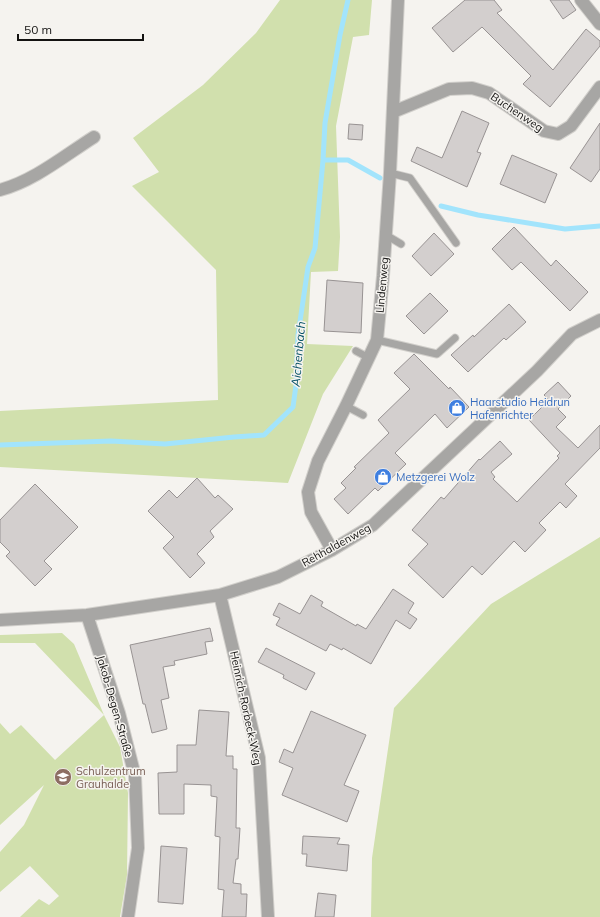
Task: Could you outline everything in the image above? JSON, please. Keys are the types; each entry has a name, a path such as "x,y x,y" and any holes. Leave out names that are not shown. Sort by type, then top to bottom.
{"street":[{"name":"Lindenweg","path":"332,550 311,512 308,492 318,461 377,340 390,173 398,0"},
{"path":"581,0 600,24"},
{"name":"Buchenweg","path":"393,112 449,89 472,88 489,93 544,131 558,134 571,126 600,87"},
{"path":"0,190 14,186 33,176 94,137"},
{"name":"Rehhaldenweg","path":"0,620 87,616 220,595 278,577 332,550 373,525 537,371 572,334 600,320"},
{"name":"Heinrich-Rorbeck-Weg","path":"220,595 259,758 268,917"},
{"name":"Jakob-Degen-Straße","path":"87,616 119,713 135,776 138,848 128,917"}],"lane":[{"path":"390,173 410,178 456,243"},
{"path":"386,235 401,244"},
{"path":"377,340 437,354 455,338"},
{"path":"356,351 369,358"},
{"path":"346,406 363,415"}],"green space":[{"path":"280,0 372,0 369,35 353,37 336,126 340,237 338,271 311,272 307,344 353,346 323,394 288,483 0,467 0,411 218,400 216,270 132,186 159,172 133,138 203,85 256,33"},
{"path":"600,537 600,917 371,917 372,858 394,708 491,604"},
{"path":"62,633 74,644 104,715 35,643 0,643 0,635"},
{"name":"Schulzentrum Grauhalde","path":"104,715 120,747 128,793 127,875 120,917 20,917 39,899 49,905 59,896 30,866 0,892 0,852 24,825 44,785 0,825 0,723 10,734 21,725 55,760"}],"building":[{"path":"465,0 494,0 502,10 497,13 553,70 586,29 600,41 600,46 550,107 523,84 531,76 482,27 453,52 432,28"},
{"path":"550,0 569,0 576,10 563,19"},
{"path":"462,111 489,123 477,152 481,153 467,187 411,161 417,147 442,158"},
{"path":"600,123 600,169 591,182 570,168"},
{"path":"349,124 363,125 362,140 348,139"},
{"path":"512,155 557,174 545,203 500,184"},
{"path":"514,227 551,266 556,260 588,292 570,311 521,262 512,270 492,249"},
{"path":"434,233 454,254 431,276 412,256"},
{"path":"327,280 363,283 361,333 324,331"},
{"path":"430,293 448,311 424,334 406,316"},
{"path":"509,304 526,322 506,340 504,338 468,372 451,355 473,335 474,337"},
{"path":"414,354 449,389 450,387 469,407 447,428 435,414 395,453 406,464 378,491 375,488 348,514 334,499 346,488 341,483 356,468 354,467 389,433 378,420 410,389 394,373"},
{"path":"558,382 571,396 558,409 566,417 556,427 578,448 600,425 600,448 565,484 577,496 566,508 560,502 539,523 546,530 525,552 514,541 482,575 472,566 443,598 408,565 428,544 412,530 441,497 444,499 479,459 480,460 500,441 512,454 491,472 495,477 493,479 517,502 559,458 557,456 560,453 529,420 549,400 544,395"},
{"path":"197,478 215,498 218,495 233,509 210,531 214,537 197,554 205,563 190,578 163,548 174,537 148,511 169,490 177,498"},
{"path":"35,484 78,527 44,561 52,569 35,586 6,556 10,552 0,542 0,520"},
{"path":"393,589 414,603 408,613 417,619 410,629 396,620 371,664 343,648 342,650 330,644 326,651 276,625 280,618 273,615 279,603 300,614 311,595 323,602 321,606 356,626 357,624 366,629"},
{"path":"210,628 213,641 205,642 207,654 174,661 175,665 163,667 169,698 161,700 167,729 152,733 145,704 143,704 130,645"},
{"path":"266,648 315,673 306,690 283,678 284,675 258,662"},
{"path":"199,710 229,712 226,756 233,756 233,769 237,769 236,828 240,828 238,859 236,859 233,883 241,884 241,894 247,894 246,917 222,917 224,890 218,889 220,837 215,836 217,797 211,796 211,785 184,784 184,814 159,814 158,773 177,772 177,745 196,745"},
{"path":"311,711 366,735 344,785 359,791 347,822 282,795 293,768 279,762 284,749 293,753"},
{"path":"303,836 340,838 337,844 349,845 347,871 306,866 307,854 302,854"},
{"path":"161,846 187,848 183,904 158,902"},
{"path":"318,893 336,895 334,917 315,917"}],"waterway":[{"name":"Aichenbach","path":"0,445 111,441 165,444 264,435 293,407 296,385 298,335 308,267 315,248 325,123 340,35 348,0"},
{"path":"323,160 348,160 380,178"},
{"path":"441,206 478,215 565,229 600,226"}],"place":[{"name":"Haarstudio Heidrun Hafenrichter","path":"457,408"},
{"name":"Metzgerei Wolz","path":"383,477"},
{"name":"Schulzentrum Grauhalde","path":"63,777"}]}
